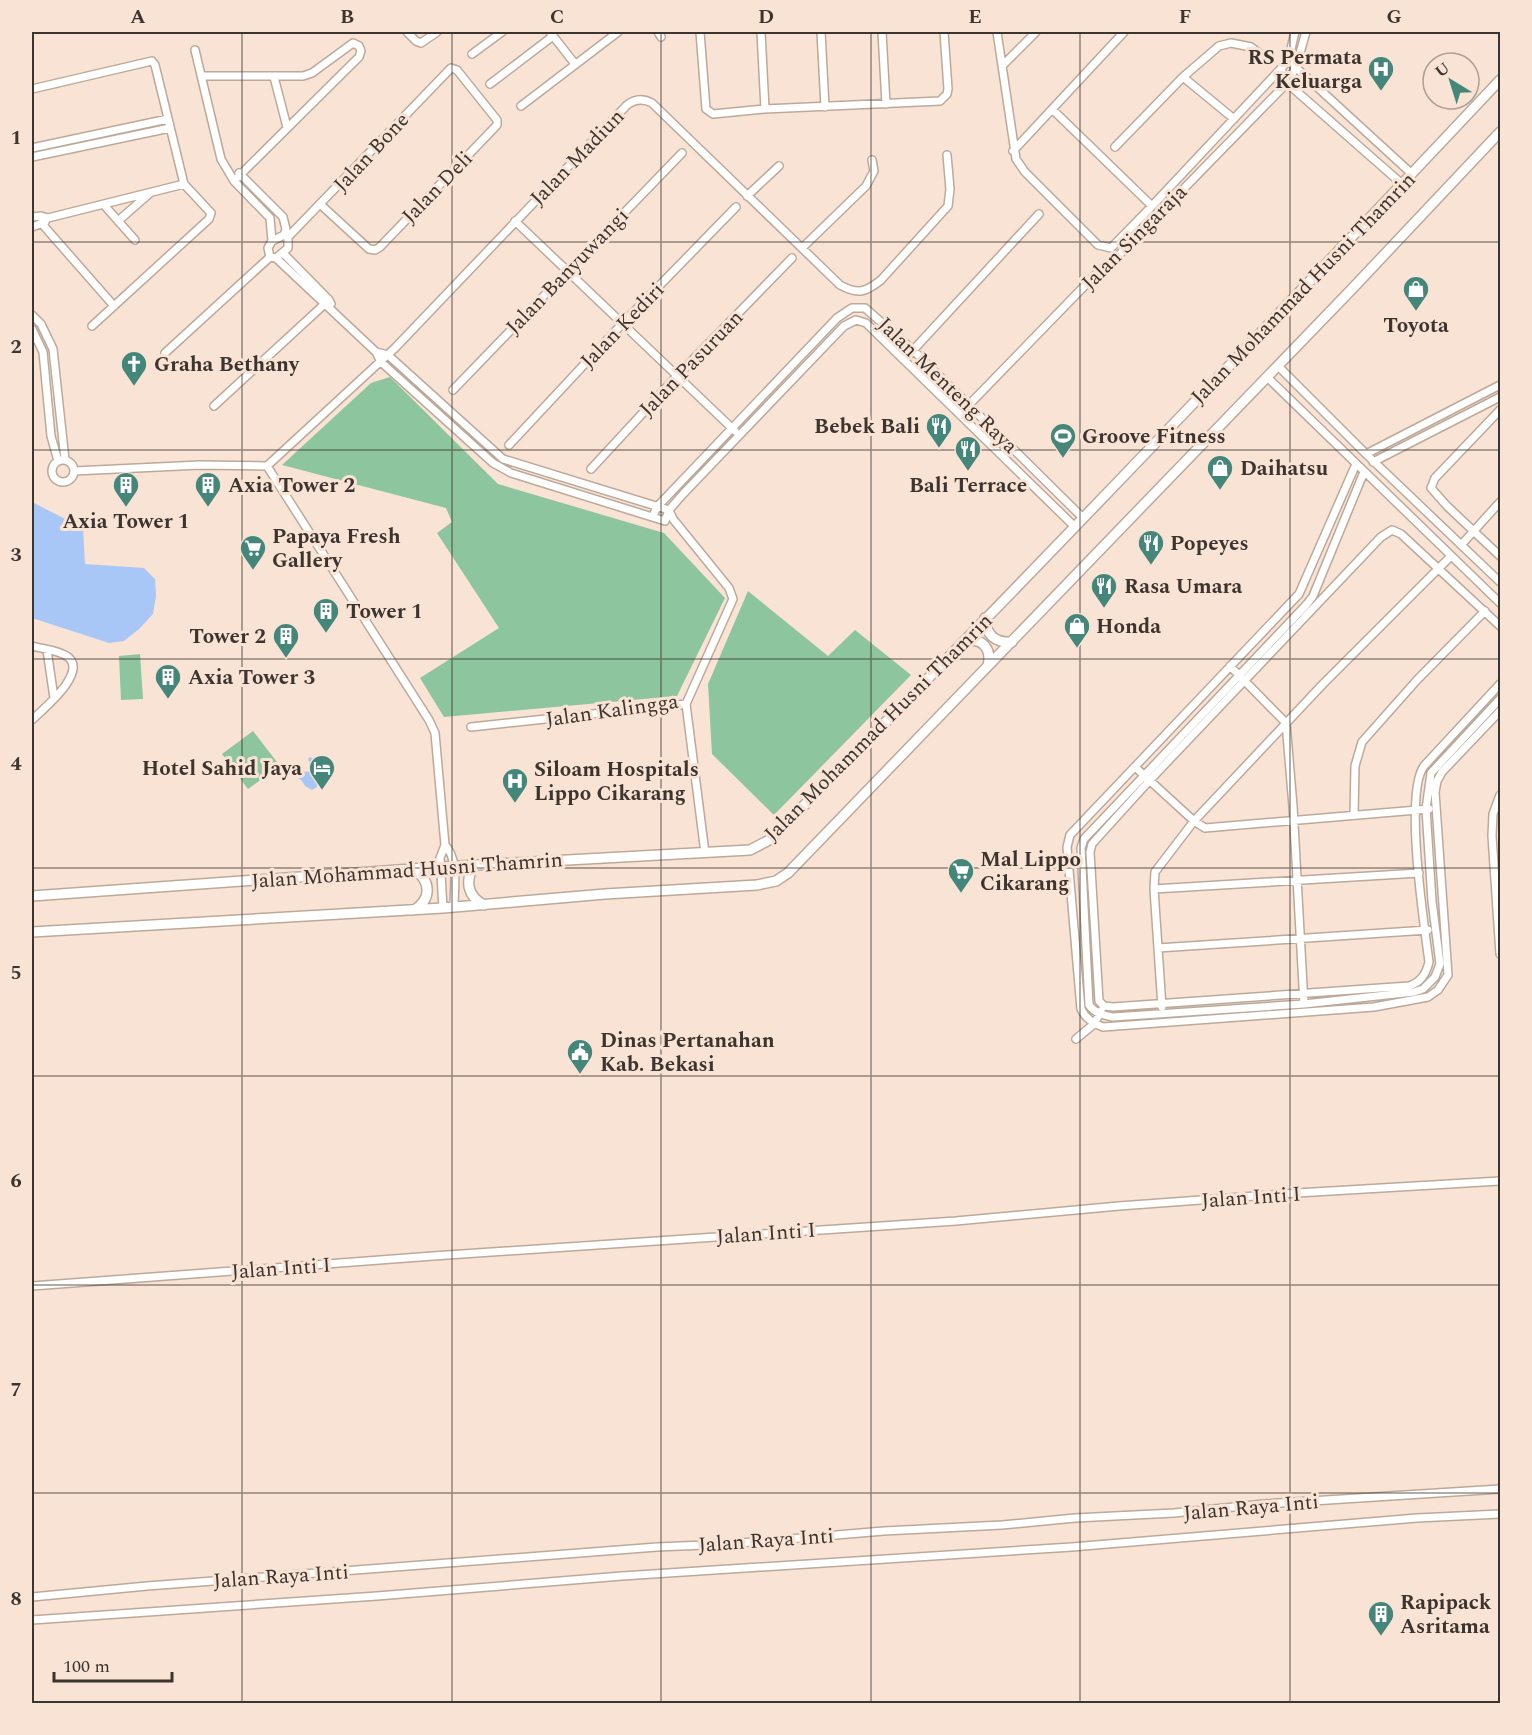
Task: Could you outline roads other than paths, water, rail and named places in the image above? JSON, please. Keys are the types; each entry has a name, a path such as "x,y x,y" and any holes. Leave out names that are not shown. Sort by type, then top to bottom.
{"street":[{"path":"407,32 421,43 437,32"},
{"path":"472,54 502,32"},
{"path":"521,106 618,32"},
{"path":"700,32 706,109 713,114 765,109 940,101 945,98 948,89 944,32"},
{"path":"761,32 765,109"},
{"path":"821,32 825,107"},
{"path":"882,32 886,104"},
{"path":"997,32 1013,151 1019,165 1098,245 1111,248 1288,61 1295,32"},
{"path":"1003,65 1036,32"},
{"path":"1013,151 1124,32"},
{"name":"Jalan Singaraja","path":"960,414 1287,83 1296,66 1306,32"},
{"path":"490,84 552,34 575,64"},
{"path":"202,76 307,75 352,43 361,48 359,57 234,181"},
{"path":"1115,147 1183,77 1224,43 1251,47 1265,57"},
{"path":"195,50 221,159 234,181 270,218 272,241 268,248 273,257 327,303"},
{"path":"32,89 152,61 155,65 184,184 211,213 211,216 92,326"},
{"path":"1288,61 1412,174"},
{"name":"Jalan Deli","path":"321,205 369,249 375,250 380,247 497,125 497,120 453,68"},
{"name":"Jalan Bone","path":"286,236 321,205 453,68"},
{"path":"1281,69 1287,83 1402,184"},
{"path":"274,77 287,127"},
{"path":"1183,77 1234,118"},
{"name":"Jalan Mohammad Husni Thamrin","path":"32,896 589,857 750,850 771,839 1083,518 1500,80"},
{"name":"Jalan Madiun","path":"267,466 381,362 627,105 637,100 647,100 652,103 840,285 847,289 868,290 948,206 950,189 946,155"},
{"path":"1053,110 1152,206"},
{"path":"32,148 168,119"},
{"path":"32,157 170,128"},
{"name":"Jalan Mohammad Husni Thamrin","path":"32,932 443,908 605,894 757,885 776,881 788,873 988,667 1500,132"},
{"name":"Jalan Banyuwangi","path":"453,390 682,153"},
{"path":"802,248 866,186 874,171 872,160"},
{"path":"747,196 779,166"},
{"path":"165,353 273,257 284,253 288,248 283,217 242,174 228,171"},
{"path":"32,217 44,217 104,205 184,184"},
{"path":"118,221 151,191"},
{"path":"104,205 135,240"},
{"name":"Jalan Kediri","path":"509,445 736,207"},
{"path":"904,360 1039,214"},
{"path":"44,217 43,225 114,306"},
{"path":"515,221 740,436"},
{"path":"32,227 43,225"},
{"path":"272,241 286,236"},
{"path":"284,253 327,303 376,352 381,362 501,469 670,520"},
{"name":"Jalan Pasuruan","path":"591,469 677,375 792,258"},
{"path":"214,405 327,303"},
{"name":"Jalan Menteng Raya","path":"653,516 657,507 837,318 852,308 864,308 913,350 1083,518"},
{"path":"32,315 41,324 53,349 62,461"},
{"name":"Jalan Menteng Raya","path":"670,520 669,510 844,326 855,320 866,323 1074,526"},
{"path":"32,329 44,352 51,436 62,461 72,464 74,471 72,478 65,482 57,480 53,474 53,467 62,461"},
{"path":"376,352 388,355 503,459 669,510"},
{"path":"1278,366 1374,462 1500,582"},
{"path":"1267,377 1500,603"},
{"path":"1366,454 1500,385"},
{"path":"1374,462 1500,397"},
{"path":"1500,410 1435,478 1431,488 1500,556"},
{"path":"1325,433 1335,424"},
{"path":"1356,464 1299,594 1070,835 1067,847 1081,1009 1084,1016 1104,1027 1242,1017 1374,1007 1428,997 1438,990 1448,975 1435,792 1441,774 1497,710 1500,699"},
{"path":"74,471 211,465 267,466 429,720 435,733 445,845 449,849 454,866 454,907"},
{"path":"1312,603 1364,472"},
{"path":"1462,544 1500,502"},
{"name":"Jalan Kalingga","path":"471,727 686,704 733,599 729,588 670,520"},
{"path":"1497,710 1450,752 1431,773 1426,809 1434,929 1440,964 1435,977 1424,989 1304,1004 1113,1017 1100,1015 1089,1005 1081,848 1084,839 1243,679 1312,603 1389,530 1401,534 1500,626"},
{"path":"1163,1013 1154,889 1155,872 1194,821 1286,723 1451,556"},
{"path":"1465,570 1476,558"},
{"path":"1354,815 1355,766 1362,742 1416,680 1485,611"},
{"path":"986,618 989,634 995,640 1012,642"},
{"path":"961,644 970,640 980,641 987,648 990,657 988,667"},
{"path":"32,646 68,657 74,668 67,685 32,720"},
{"path":"47,650 54,698"},
{"path":"1230,666 1286,723 1304,1004"},
{"path":"1148,777 1092,844 1090,852 1097,993 1099,1001 1104,1006 1162,1004 1417,984 1427,970 1429,962 1414,810 1415,787 1419,772 1500,684"},
{"path":"686,704 705,853"},
{"path":"1442,746 1450,752"},
{"path":"1135,766 1194,821 1205,828 1426,809 1437,810"},
{"path":"1500,795 1497,813 1500,954"},
{"path":"443,908 440,867 441,850 445,845"},
{"path":"474,865 468,879 469,888 477,901 484,905"},
{"path":"413,910 426,899 428,890 422,874 414,869"},
{"path":"1154,889 1419,873"},
{"path":"1432,901 1442,901"},
{"path":"1158,948 1434,929"},
{"path":"1374,997 1374,1007"},
{"path":"1076,1039 1094,1023 1104,1006"},
{"path":"1242,1007 1242,1017"},
{"name":"Jalan Inti I","path":"32,1286 456,1254 956,1221 1285,1194 1500,1181"},
{"name":"Jalan Raya Inti","path":"32,1597 147,1586 648,1548 1500,1489"},
{"name":"Jalan Raya Inti","path":"32,1620 368,1597 622,1576 789,1566 858,1559 1072,1547 1418,1518 1500,1514"}],"water":[{"path":"32,502 83,528 85,564 144,568 155,579 156,596 153,614 124,641 109,643 32,618"},
{"path":"310,757 327,767 325,771 317,773 317,787 312,790 296,776 298,771 311,772 312,768 308,759"}],"place":[{"name":"RS Permata Keluarga","path":"1381,92"},
{"name":"Toyota","path":"1416,312"},
{"name":"Graha Bethany","path":"134,387"},
{"name":"Bebek Bali","path":"939,449"},
{"name":"Groove Fitness","path":"1063,459"},
{"name":"Bali Terrace","path":"968,472"},
{"name":"Daihatsu","path":"1220,491"},
{"name":"Axia Tower 1","path":"126,508"},
{"name":"Axia Tower 2","path":"208,508"},
{"name":"Popeyes","path":"1151,566"},
{"name":"Papaya Fresh Gallery","path":"253,571"},
{"name":"Rasa Umara","path":"1104,609"},
{"name":"Tower 1","path":"326,634"},
{"name":"Honda","path":"1077,649"},
{"name":"Tower 2","path":"286,659"},
{"name":"Axia Tower 3","path":"168,700"},
{"name":"Hotel Sahid Jaya","path":"322,791"},
{"name":"Siloam Hospitals Lippo Cikarang","path":"515,804"},
{"name":"Mal Lippo Cikarang","path":"961,894"},
{"name":"Dinas Pertanahan Kab. Bekasi","path":"580,1075"},
{"name":"Rapipack Asritama","path":"1381,1637"}]}
